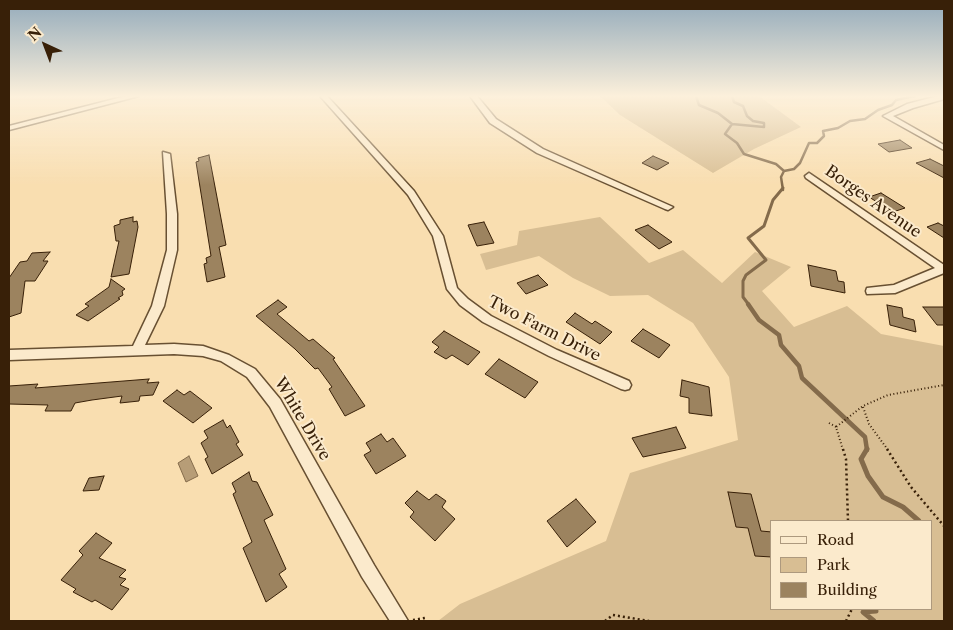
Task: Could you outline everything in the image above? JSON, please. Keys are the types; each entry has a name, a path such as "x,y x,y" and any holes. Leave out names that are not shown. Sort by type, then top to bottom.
{"street":[{"name":"Two Farm Drive","path":"350,125 412,193 427,216 438,236 452,290 464,302 487,319 553,353 625,385"},
{"path":"499,125 540,151 668,207"},
{"path":"904,125 944,148"},
{"path":"137,350 158,306 172,250 172,214 166,154"},
{"name":"Borges Avenue","path":"809,176 944,270"},
{"path":"871,291 895,289 944,270"},
{"name":"White Drive","path":"9,355 174,349 203,351 226,358 251,373 275,403 368,571 405,621"}],"path":[{"path":"836,427 862,407 888,395 944,385"},
{"path":"862,407 869,424 892,455 910,487 944,526"},
{"path":"829,423 836,427 846,459 848,520"},
{"path":"605,621 613,616 649,621"},
{"path":"405,621 425,618 426,621"}],"green space":[{"path":"637,125 799,125 801,127 754,149 713,173"},
{"path":"600,217 649,263 683,250 722,283 755,252 791,267 762,291 794,327 847,306 881,334 944,346 944,621 438,621 460,604 606,541 630,473 738,440 729,377 693,323 648,295 610,296 573,278 539,256 486,270 480,254 517,245 519,231"}],"shaded area":[{"path":"189,456 198,476 186,482 178,463"}],"building":[{"path":"900,140 912,148 889,152 878,144"},
{"path":"209,155 226,245 219,247 225,277 207,282 204,264 207,263 206,258 211,256 196,162 199,161 198,158"},
{"path":"653,156 669,163 657,170 642,163"},
{"path":"930,159 944,166 944,178 916,163"},
{"path":"881,193 905,208 893,212 869,197"},
{"path":"133,217 133,222 137,221 138,227 129,274 111,277 119,241 116,241 114,226 120,224 120,220"},
{"path":"484,222 494,243 477,246 468,225"},
{"path":"938,223 944,226 944,238 927,227"},
{"path":"648,225 672,242 659,249 635,230"},
{"path":"50,252 43,261 48,261 35,281 25,281 21,313 9,317 9,278 20,262 27,261 32,253"},
{"path":"808,265 836,271 838,281 844,282 845,293 811,286"},
{"path":"538,275 548,285 526,294 517,283"},
{"path":"111,279 125,289 122,291 123,295 118,298 120,299 88,321 76,315 89,306 85,304 109,287"},
{"path":"278,300 287,307 277,314 309,341 313,339 335,358 333,359 365,406 345,416 329,389 332,387 318,368 315,369 295,349 256,316"},
{"path":"887,305 902,308 903,317 914,320 916,332 890,325"},
{"path":"923,307 944,307 944,325 937,325"},
{"path":"575,313 592,324 595,321 612,332 600,344 566,322"},
{"path":"643,329 670,345 659,358 631,341"},
{"path":"444,331 480,352 468,365 452,355 446,359 434,352 439,347 432,342"},
{"path":"499,359 538,382 525,398 485,374"},
{"path":"149,379 147,383 159,382 153,395 140,396 139,401 120,403 122,396 92,400 75,403 71,411 45,411 48,405 9,404 9,386 38,384 35,388"},
{"path":"682,380 709,387 712,416 689,413 689,398 680,396"},
{"path":"177,390 184,395 190,391 212,408 193,423 163,401"},
{"path":"223,420 227,428 230,425 239,442 236,444 243,455 212,474 205,459 208,457 201,443 208,438 204,431"},
{"path":"676,427 686,448 643,457 632,438"},
{"path":"381,434 387,442 393,438 406,456 376,474 364,455 371,451 366,443"},
{"path":"249,472 252,481 257,482 273,515 264,520 286,569 279,574 287,587 266,602 243,548 252,542 233,494 236,492 232,483"},
{"path":"104,476 99,490 83,491 89,478"},
{"path":"417,491 429,500 436,494 446,501 442,507 455,519 435,541 410,517 414,512 405,503"},
{"path":"728,492 751,494 761,531 770,532 770,557 755,556 748,528 736,527"},
{"path":"576,499 596,522 567,547 547,521"},
{"path":"96,533 112,543 99,558 126,570 119,577 126,579 120,585 129,589 112,610 95,600 92,602 73,592 76,589 61,580 83,555 79,551"}],"waterway":[{"path":"731,125 725,134 737,143 744,154 776,164 784,171"},
{"path":"747,125 764,127 764,125"},
{"path":"784,171 794,169 800,163 809,143 817,143 824,136 823,131 842,125"},
{"path":"783,188 781,177 784,171"},
{"path":"749,305 743,297 743,281 746,275 766,260 748,238 764,226 773,200 783,188"},
{"path":"748,304 759,320 779,335 781,345 799,366 802,378 865,437 867,449"},
{"path":"867,449 861,459 868,476 883,497 903,507 918,520"},
{"path":"874,621 863,612 876,610"}]}
